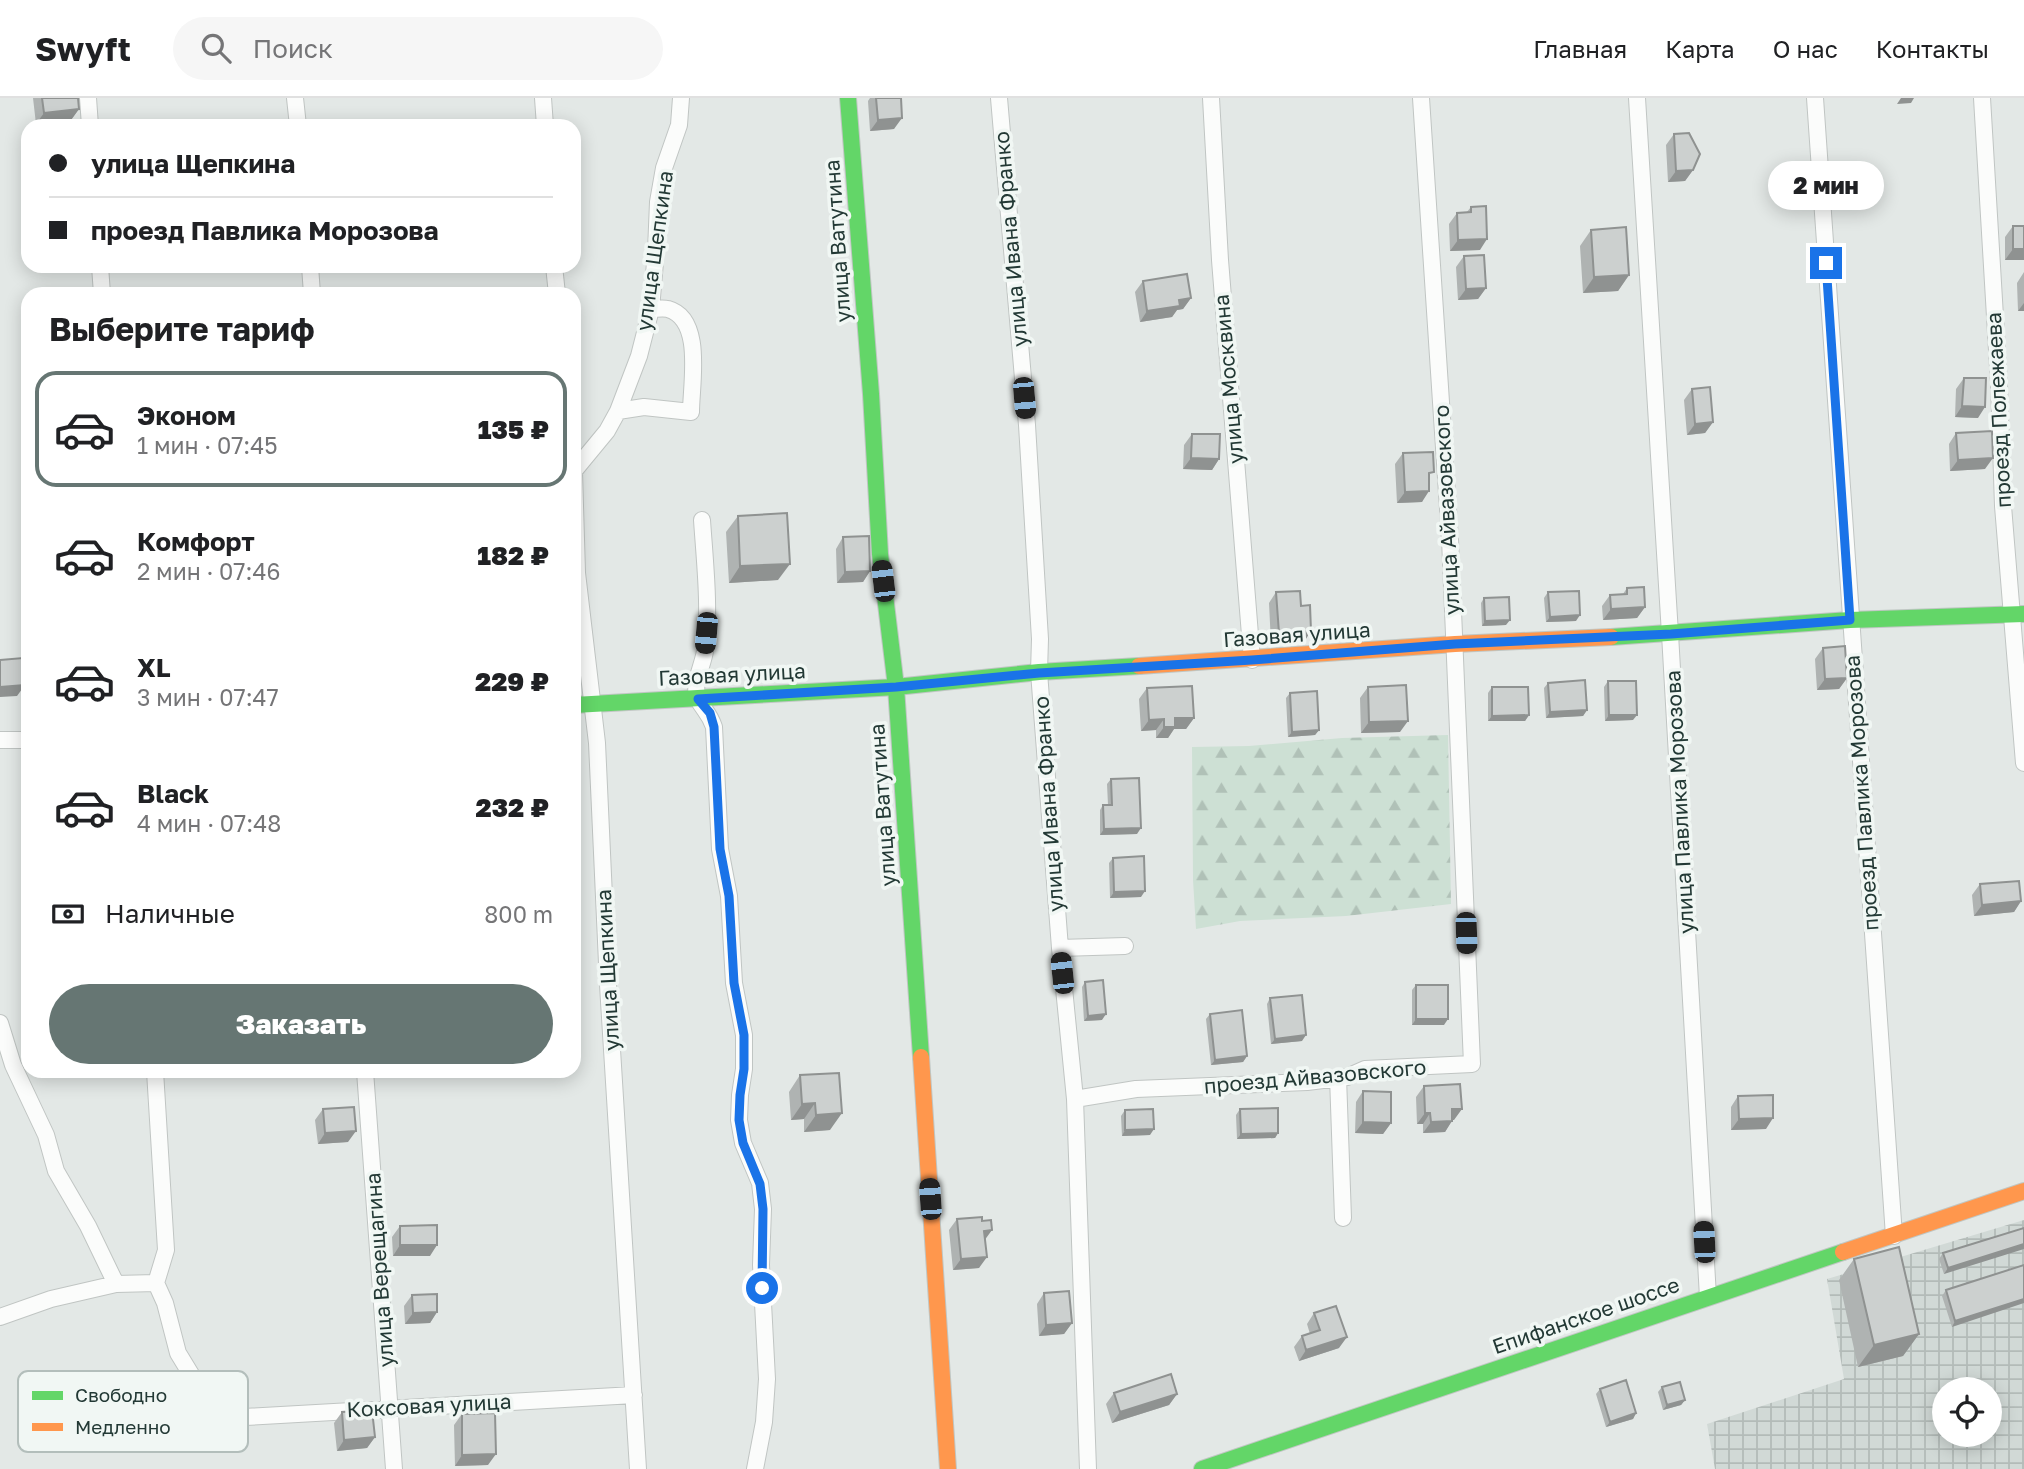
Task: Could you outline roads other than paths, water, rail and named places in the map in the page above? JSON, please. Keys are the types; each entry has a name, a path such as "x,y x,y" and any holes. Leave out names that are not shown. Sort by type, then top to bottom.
{"street":[{"path":"88,98 90,119"},
{"path":"295,98 297,119"},
{"path":"543,98 544,119"},
{"name":"улица Щепкина","path":"581,463 607,431 618,411 639,356 651,309 658,202 664,168 679,125 681,98"},
{"name":"улица Ватутина","path":"848,98 871,394 880,554 896,687 948,1469"},
{"name":"улица Ивана Франко","path":"999,98 1027,425 1040,639 1039,673 1060,948 1075,1099 1088,1469"},
{"name":"улица Москвина","path":"1211,98 1220,260 1252,660"},
{"name":"улица Айвазовского","path":"1421,98 1455,644 1472,1064"},
{"name":"улица Павлика Морозова","path":"1637,98 1671,634 1707,1297"},
{"name":"проезд Павлика Морозова","path":"1815,98 1894,1236"},
{"name":"проезд Полежаева","path":"1982,98 1999,384 2003,506 2018,614 2024,763"},
{"path":"618,411 644,407 691,412 692,335 684,319 669,309 651,309"},
{"path":"702,520 708,612 705,654 696,687 698,699 710,713 714,727 720,849 729,896 734,983 744,1035 739,1120 743,1143 760,1184 763,1209 761,1265 767,1380 764,1422 755,1469"},
{"name":"улица Щепкина","path":"581,610 597,743 608,985 638,1469"},
{"name":"Газовая улица","path":"581,705 896,687 1039,673 1455,644 1671,634 1850,620 2018,614"},
{"path":"0,740 21,740"},
{"path":"1060,948 1125,946"},
{"path":"0,1023 13,1065 47,1135 56,1171 88,1226 116,1284"},
{"name":"проезд Айвазовского","path":"1075,1099 1136,1089 1295,1083 1347,1077 1365,1069 1472,1064"},
{"path":"1338,1077 1343,1218"},
{"path":"0,1317 51,1299 116,1284 156,1283 166,1251 155,1078"},
{"name":"улица Верещагина","path":"366,1078 394,1469"},
{"name":"Епифанское шоссе","path":"1202,1469 2024,1191"},
{"name":"Коксовая улица","path":"156,1283 165,1303 177,1353 188,1371"},
{"name":"Коксовая улица","path":"248,1417 634,1395"}]}
